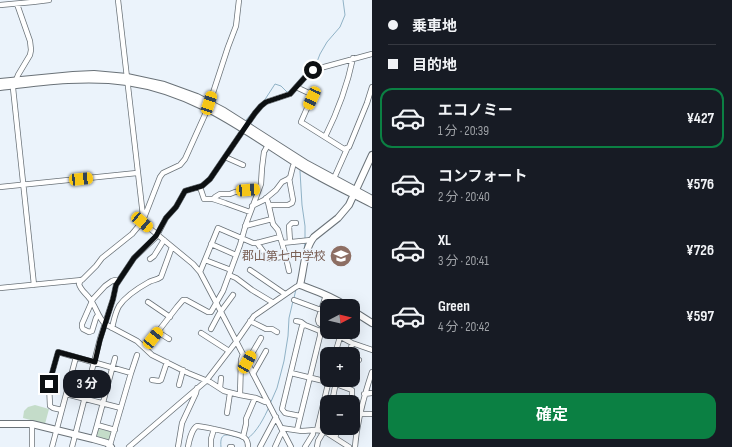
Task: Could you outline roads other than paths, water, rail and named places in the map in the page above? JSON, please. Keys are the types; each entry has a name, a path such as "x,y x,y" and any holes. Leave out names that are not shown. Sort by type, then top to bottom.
{"street":[{"path":"0,5 49,0"},
{"path":"118,0 143,220 200,272 291,447"},
{"path":"0,288 81,280 102,258 128,238 143,220 160,177 163,173 180,165 185,159 208,106 236,26 239,0"},
{"path":"16,4 30,41 31,50 30,55 18,75 14,88 34,285"},
{"path":"72,447 115,287 134,258 157,234 185,191 200,187 210,179 255,113 263,104 290,94 311,70 372,54"},
{"path":"325,137 336,115 354,58"},
{"path":"0,87 16,83 73,75 94,74 164,85 191,95 208,106 224,111 268,145 304,168 355,193 372,198"},
{"path":"0,82 16,83"},
{"path":"296,87 311,94 312,97 301,122 344,149 347,149"},
{"path":"334,176 369,104 372,87"},
{"path":"245,128 372,204"},
{"path":"146,349 149,343 183,300 186,300 209,313 211,312 223,291 242,239 245,226 259,189 264,152 268,145"},
{"path":"300,286 311,240 338,218 349,205 372,155"},
{"path":"225,157 243,165"},
{"path":"252,206 266,198 280,186 282,182 289,178 293,166"},
{"path":"0,187 137,173"},
{"path":"269,205 288,205 292,203 293,200 289,178"},
{"path":"200,187 204,198 213,199 250,212"},
{"path":"213,199 220,194 230,194 259,189"},
{"path":"266,198 273,224 278,230 289,271"},
{"path":"245,226 272,219"},
{"path":"290,242 289,226 292,223 296,223"},
{"path":"200,272 218,228 252,243 280,237"},
{"path":"150,259 154,256 164,240"},
{"path":"282,243 311,240"},
{"path":"256,243 270,259 286,256"},
{"path":"211,244 236,255"},
{"path":"112,328 116,313 122,302 143,286 161,277 172,246"},
{"path":"205,260 230,272 252,290 272,302"},
{"path":"250,270 285,294"},
{"path":"81,280 79,284 81,289 91,301 98,315 105,324 137,341 151,354 230,393 268,402"},
{"path":"98,315 91,332 83,329 82,326 91,301 105,286 112,281 118,281"},
{"path":"129,447 206,380 236,342 250,321 256,314 272,302 300,286 335,299"},
{"path":"211,329 221,311 233,295"},
{"path":"325,299 326,295"},
{"path":"294,300 320,310"},
{"path":"148,302 170,317"},
{"path":"320,313 318,320 320,324"},
{"path":"360,315 372,323"},
{"path":"250,321 266,329 272,329 277,332"},
{"path":"296,321 320,332"},
{"path":"300,416 284,413 282,409 302,326 304,325"},
{"path":"158,332 169,339"},
{"path":"201,333 229,351"},
{"path":"297,430 320,336"},
{"path":"247,362 261,338"},
{"path":"344,339 372,350"},
{"path":"351,347 352,343"},
{"path":"253,374 266,351"},
{"path":"62,410 50,406 49,384 58,352 131,372"},
{"path":"240,396 241,360 243,354"},
{"path":"0,424 32,424 93,439 111,446 137,355"},
{"path":"52,447 76,357"},
{"path":"93,439 115,358"},
{"path":"152,380 161,380 167,362"},
{"path":"179,385 183,370"},
{"path":"372,372 364,394 360,414 372,414"},
{"path":"291,373 320,379"},
{"path":"220,388 221,378"},
{"path":"347,387 352,390 352,395"},
{"path":"178,447 182,423 197,388"},
{"path":"227,413 230,393"},
{"path":"364,394 372,393"},
{"path":"66,394 121,408"},
{"path":"243,437 246,419 255,398"},
{"path":"260,447 276,417"},
{"path":"317,430 320,421"},
{"path":"32,424 32,447"},
{"path":"97,425 115,430"},
{"path":"188,447 188,443 195,427 198,426 246,438 248,447"},
{"path":"211,447 211,439 214,429"},
{"path":"282,429 302,431 320,430"},
{"path":"275,447 282,429"},
{"path":"305,447 313,434"},
{"path":"317,447 318,441 322,435"},
{"path":"330,435 349,447"},
{"path":"355,447 357,435"}],"waterway":[{"path":"300,79 308,70 315,67 327,42 340,27 345,15 343,0"},
{"path":"264,101 275,84 281,86 287,92 290,91"},
{"path":"247,121 246,120 252,113"},
{"path":"250,123 259,130"},
{"path":"300,171 305,239"},
{"path":"304,251 305,242"},
{"path":"294,298 296,289"},
{"path":"270,404 277,388 284,361 289,318 293,301"},
{"path":"247,439 257,429 269,407"},
{"path":"221,447 223,436 229,435 240,438"}],"place":[{"name":"郡山第七中学校","path":"341,256"}]}
